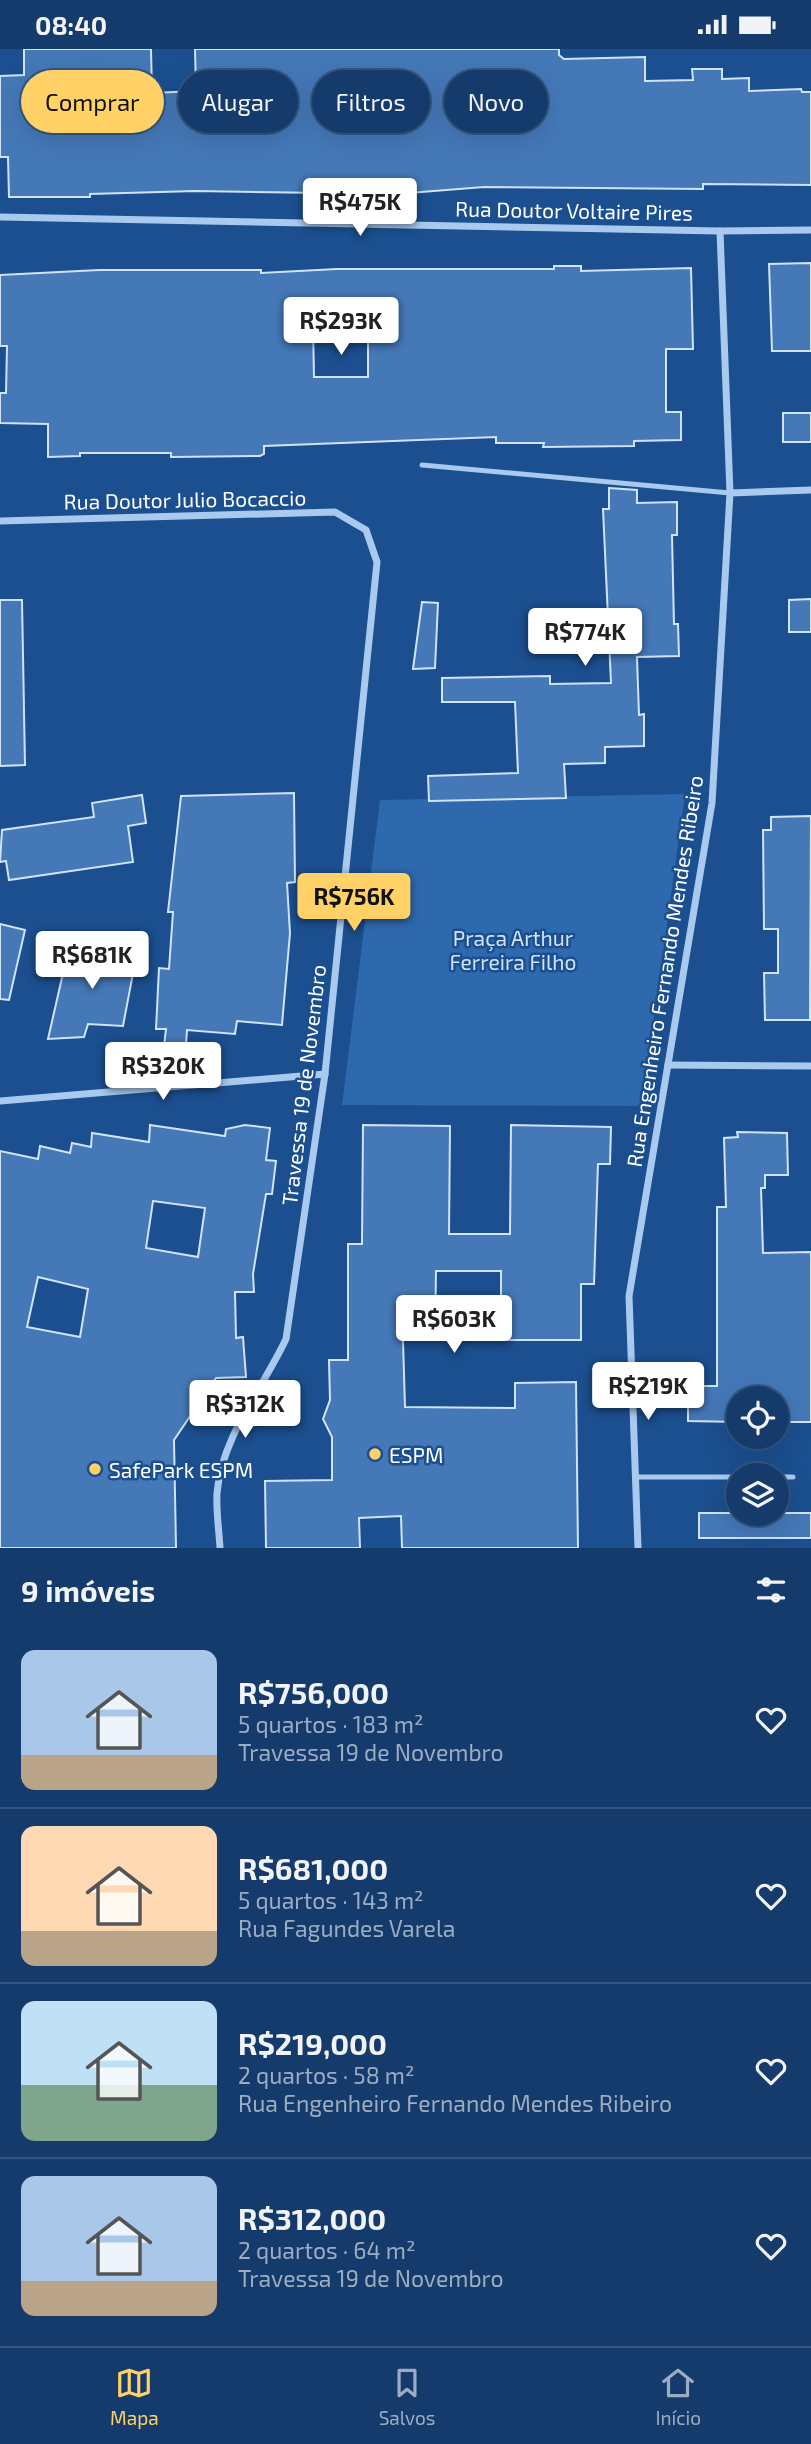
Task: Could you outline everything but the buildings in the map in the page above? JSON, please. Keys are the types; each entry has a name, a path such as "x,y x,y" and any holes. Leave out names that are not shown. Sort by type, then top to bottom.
{"street":[{"name":"Rua Doutor Voltaire Pires","path":"0,217 720,231 811,230"},
{"name":"Rua Engenheiro Fernando Mendes Ribeiro","path":"638,1548 629,1296 712,803 730,493 720,231"},
{"path":"730,493 811,490"},
{"name":"Rua Doutor Julio Bocaccio","path":"0,521 335,512 366,530"},
{"name":"Travessa 19 de Novembro","path":"220,1548 217,1493 233,1433 268,1378 286,1339 325,1075 377,562 366,530"},
{"path":"668,1065 811,1066"},
{"path":"0,1101 325,1075"}],"lane":[{"path":"422,465 730,493"},
{"path":"635,1477 726,1477"}],"green space":[{"name":"Praça Arthur Ferreira Filho","path":"685,794 642,1106 342,1105 380,800"}],"place":[{"name":"ESPM","path":"375,1454"},
{"name":"SafePark ESPM","path":"95,1469"}]}
